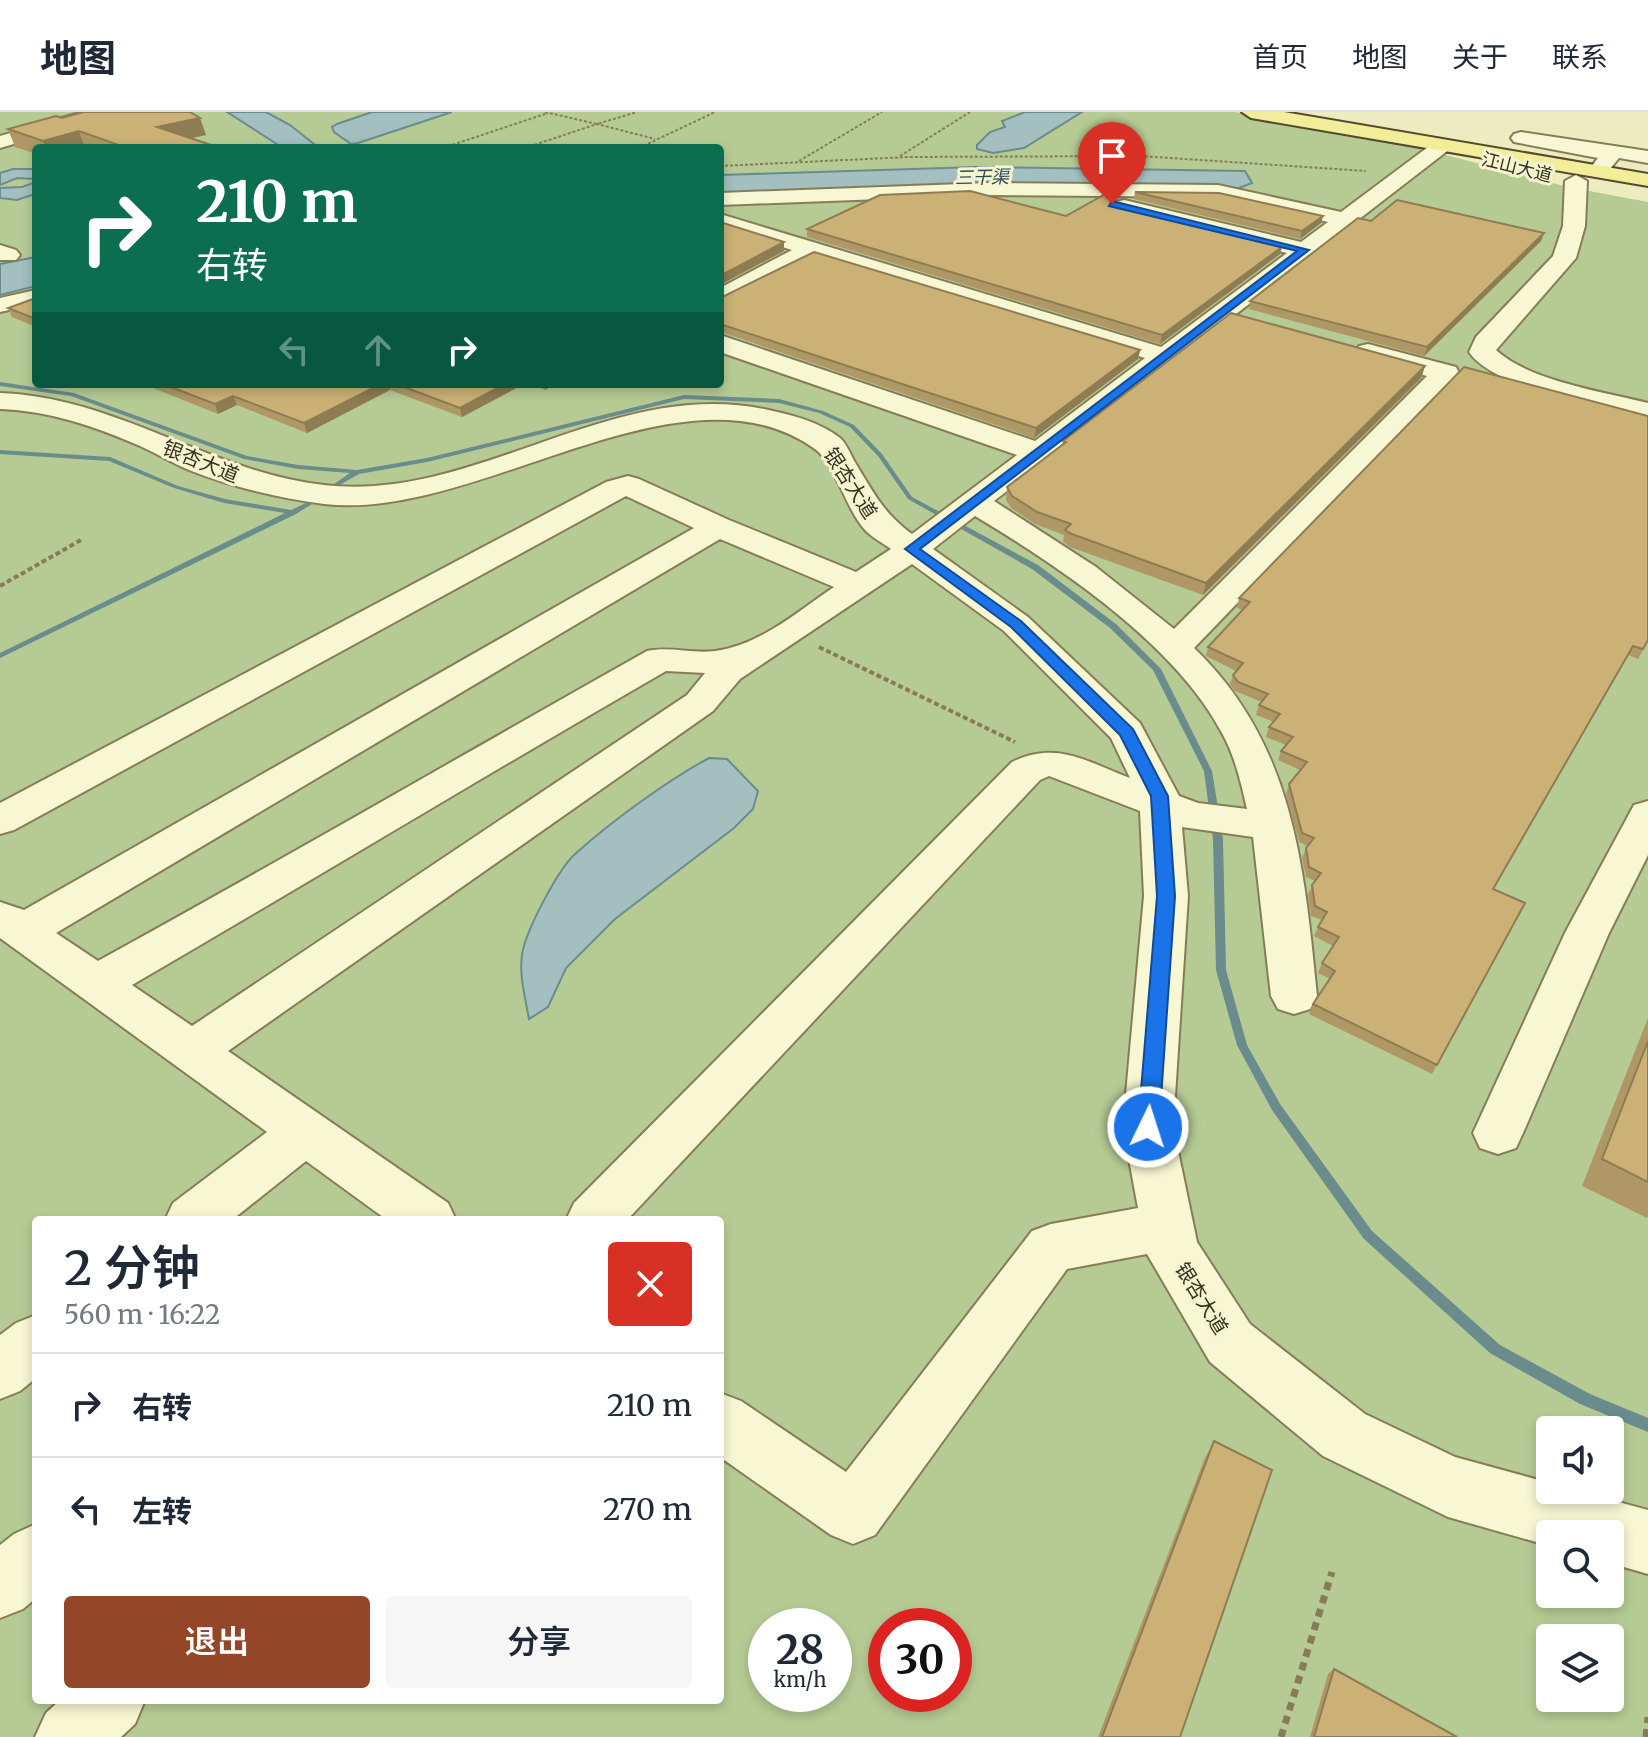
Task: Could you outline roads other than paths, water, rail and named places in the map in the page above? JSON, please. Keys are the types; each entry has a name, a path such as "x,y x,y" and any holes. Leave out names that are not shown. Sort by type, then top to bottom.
{"main road":[{"name":"江山大道","path":"1251,112 1587,176 1648,195"},
{"name":"江山大道","path":"1387,136 1587,176 1648,180"}],"street":[{"path":"0,142 103,112"},
{"path":"1521,138 1615,148 1648,157"},
{"path":"0,148 24,157"},
{"path":"191,1052 700,703 727,671 781,639 915,546 1439,148"},
{"path":"1615,148 1587,176 1564,258 1485,343 1482,352 1487,359 1511,372 1648,411"},
{"path":"724,199 989,189 1202,191 1224,192 1345,219"},
{"path":"1112,204 1304,250"},
{"path":"724,222 1165,356"},
{"path":"724,296 812,249"},
{"path":"0,305 32,298"},
{"path":"1223,312 1253,321"},
{"path":"724,344 1038,452"},
{"path":"1174,649 1446,373 1342,345"},
{"name":"银杏大道","path":"0,401 72,410 151,440 198,463 260,484 326,495 377,496 445,483 608,428 703,410 747,413 793,424 830,445 877,524 915,546 1016,624 1127,732 1159,796 1166,896 1148,1127 1172,1249 1230,1343 1344,1435 1448,1486 1648,1542"},
{"path":"0,820 617,488 628,485 718,527 860,586"},
{"path":"967,507 1063,558 1174,649 1206,680 1243,736 1261,790 1281,882 1294,996"},
{"path":"422,1216 11,924 718,527"},
{"path":"95,984 384,821 465,770 660,659 686,664 724,662 781,639"},
{"path":"597,1216 1026,771 1040,764 1066,767 1160,806 1215,819 1269,825"},
{"path":"1498,1133 1587,933 1648,815"},
{"path":"197,1216 305,1132"},
{"path":"724,1425 853,1513 1051,1248 1168,1226"},
{"path":"0,1371 32,1345"},
{"path":"0,1586 32,1559"},
{"path":"70,1737 107,1704"}],"water":[{"path":"227,112 266,112 290,125 314,144 277,144"},
{"path":"372,112 452,112 358,143 351,144 334,132 332,127 337,124"},
{"path":"1025,112 1082,112 1024,148 993,153 977,149 977,145 990,132 1005,127 1002,121"},
{"name":"三干渠","path":"976,167 1245,171 1252,183 1239,188 1108,185 724,195 724,175"},
{"path":"32,169 32,179 17,178 0,185 0,173"},
{"path":"32,183 32,195 17,200 0,198 0,188"},
{"path":"32,258 32,287 0,295 0,264"},
{"path":"709,758 727,759 758,791 753,809 734,828 615,919 566,968 548,1007 529,1019 522,982 522,955 532,925 560,872 574,855 621,816"}],"waterway":[{"path":"0,384 72,394 246,458 298,467 357,472"},
{"path":"357,472 427,460 684,397 779,401 821,412 852,426 880,455 910,498 1035,567 1113,626 1157,669 1208,771 1218,839 1221,970 1242,1045 1276,1107 1368,1235 1495,1349 1585,1399 1648,1425"},
{"path":"0,452 110,459 176,487 224,501 292,512"},
{"path":"336,485 357,472"},
{"path":"292,512 308,504"},
{"path":"0,656 292,512"}]}
